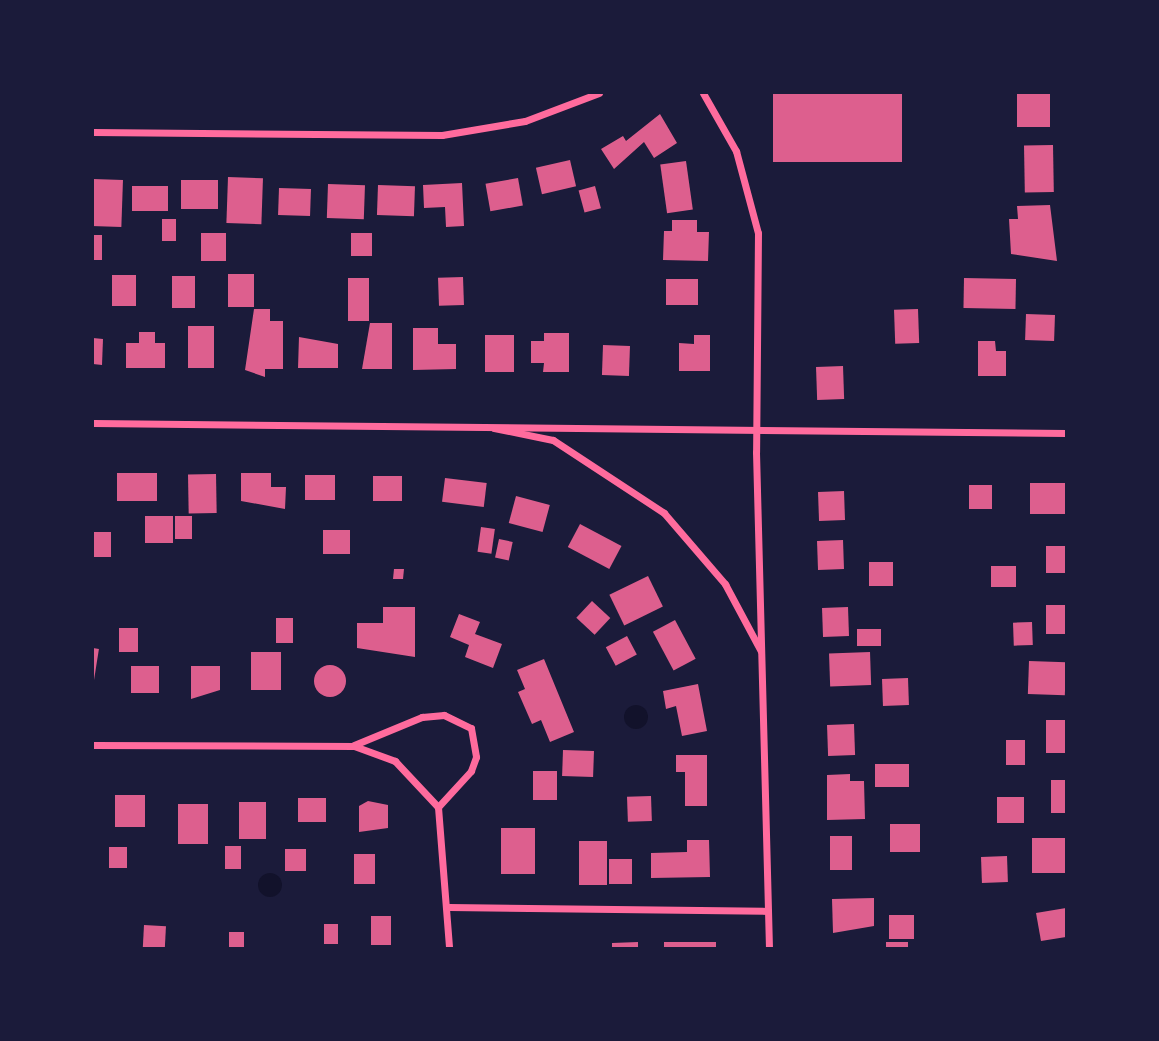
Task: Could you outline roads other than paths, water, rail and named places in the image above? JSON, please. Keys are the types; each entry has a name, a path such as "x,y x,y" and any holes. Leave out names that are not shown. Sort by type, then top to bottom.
{"street":[{"path":"93,132 442,135 524,121 599,93"},
{"path":"703,93 736,150 755,208 756,429 769,948"},
{"path":"93,423 1066,433"},
{"path":"477,425 553,440 664,513 725,584 762,653"},
{"path":"354,746 422,717 444,715 471,728 476,757 471,771 438,807"},
{"path":"93,746 354,746 395,761 438,807 449,907 449,948"},
{"path":"449,907 768,911"}]}
